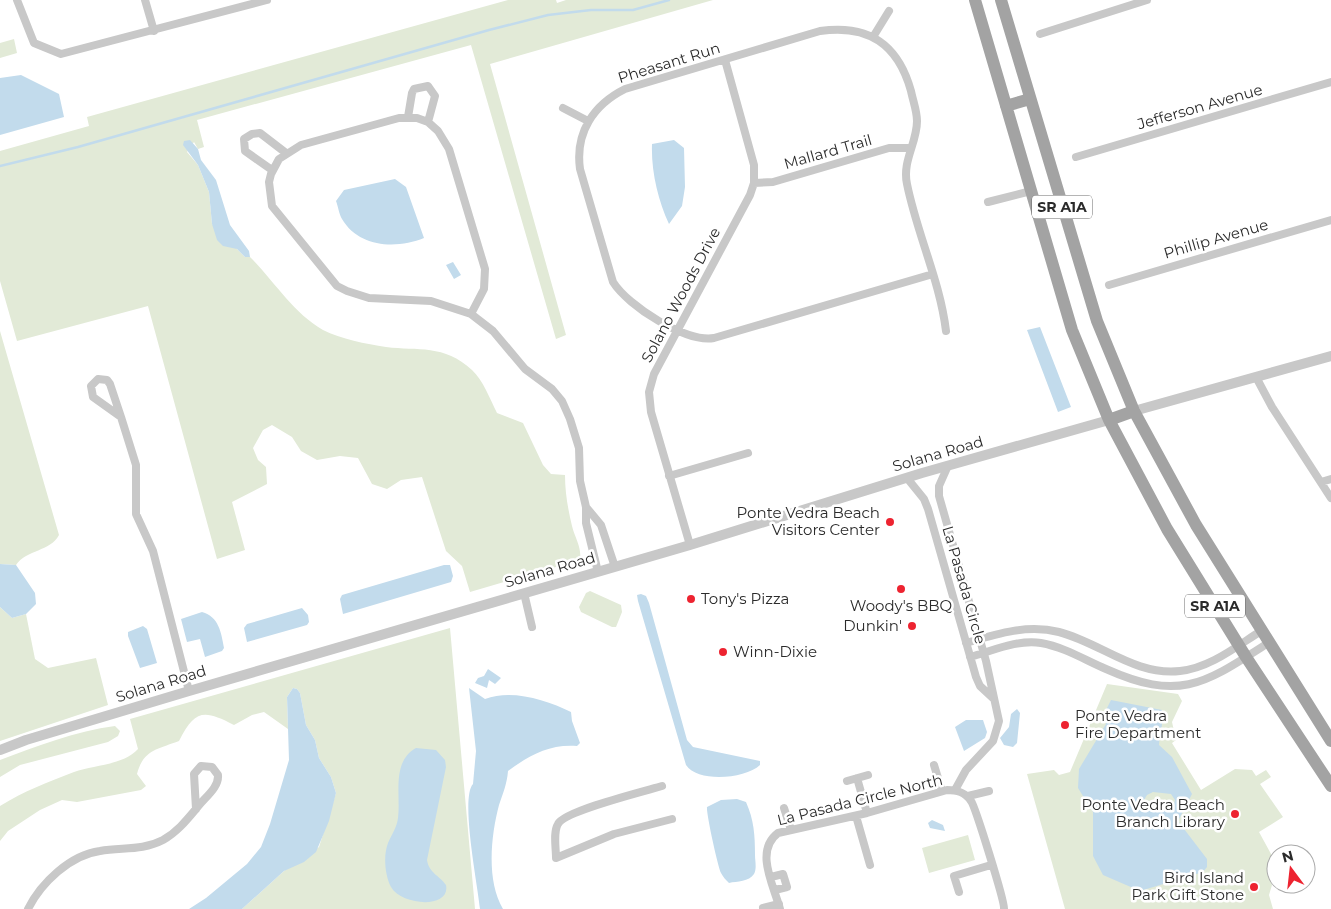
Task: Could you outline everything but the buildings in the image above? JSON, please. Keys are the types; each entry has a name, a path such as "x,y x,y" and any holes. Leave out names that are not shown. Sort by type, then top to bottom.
{"main road":[{"name":"SR A1A","path":"975,0 1072,330 1109,420 1167,529 1246,657 1331,786"},
{"name":"SR A1A","path":"1001,0 1098,321 1134,411 1196,525 1331,741"},
{"path":"1006,106 1030,99"},
{"path":"1109,420 1134,411"}],"street":[{"path":"17,0 34,43 61,54 87,49 267,0"},
{"path":"145,0 154,31"},
{"path":"1040,34 1147,0"},
{"path":"873,37 889,11"},
{"name":"Pheasant Run","path":"847,30 873,37 892,52 908,83 917,122 906,168 906,180 933,274 714,338 699,339 677,330 632,304 614,282 580,169 579,150 588,121 603,102 625,89 725,60 820,31 847,30"},
{"name":"Solano Woods Drive","path":"690,546 651,412 649,392 654,374 750,195 754,183 754,165 725,60"},
{"name":"Jefferson Avenue","path":"1076,157 1331,82"},
{"path":"408,117 414,89 428,86 435,96 428,122"},
{"path":"563,108 588,121"},
{"path":"471,314 484,288 485,269 449,149 438,131 428,122 408,117 399,118 300,145 286,153 272,170 269,189 276,212 337,286 346,292 369,298 430,301 471,314 492,331 517,362 548,386 562,401 579,448 580,481 586,507 586,523 598,572"},
{"path":"272,170 245,151 244,139 252,134 260,133 286,153"},
{"name":"Mallard Trail","path":"754,183 773,182 889,148 910,148"},
{"path":"988,202 1031,191"},
{"name":"Phillip Avenue","path":"1109,284 1331,220"},
{"path":"933,274 942,303 946,332"},
{"path":"1134,411 1331,356"},
{"path":"1256,377 1272,407 1331,498"},
{"path":"121,417 93,397 91,386 93,382 103,379 110,384 121,417 136,465 136,514 153,551 189,691"},
{"name":"Solana Road","path":"0,750 26,740 189,691 690,546 907,478 1109,420"},
{"path":"669,476 748,453"},
{"name":"La Pasada Circle","path":"947,468 939,486 939,496 980,638 999,721 997,731 988,747 966,770 955,790"},
{"name":"La Pasada Circle","path":"907,478 924,499 928,509 980,686 994,699"},
{"path":"1320,482 1331,479"},
{"path":"586,507 601,525 615,567"},
{"path":"524,593 532,627"},
{"path":"966,643 1010,631 1043,630 1059,632 1150,670 1180,671 1208,663 1261,631"},
{"path":"970,657 1018,644 1042,644 1066,651 1138,682 1183,687 1208,678 1268,643"},
{"path":"1107,669 1113,656"},
{"path":"28,909 49,880 73,861 98,851 128,850 152,844 176,830 196,808 216,785 218,775 212,767 201,766 194,774 196,808"},
{"path":"934,766 942,790"},
{"path":"847,781 868,775"},
{"path":"857,778 867,814"},
{"path":"662,786 606,802 562,819 556,829 556,858 614,834 672,819"},
{"name":"La Pasada Circle North","path":"771,877 766,850 772,838 791,830 867,814 942,790 955,790"},
{"path":"955,790 968,796 976,808 991,865 1004,901 1004,909"},
{"path":"968,796 989,791"},
{"path":"784,808 791,830"},
{"path":"856,816 870,865"},
{"path":"959,892 954,876 991,865"},
{"path":"763,908 780,906 775,890 771,877 783,874 787,887 775,890"}],"green space":[{"path":"508,0 556,0 557,3 566,0 713,0 490,64 566,335 556,339 471,45 197,120 204,147 198,149 194,142 187,152 198,165 209,192 212,224 245,257 250,257 293,306 312,323 330,333 362,343 441,352 462,362 476,374 497,413 523,423 543,465 551,474 565,475 568,507 579,547 580,560 470,592 462,566 446,551 422,477 401,480 387,489 372,484 358,458 340,456 317,460 301,451 292,437 272,425 263,430 253,448 258,460 266,467 267,484 232,502 245,550 217,559 148,306 17,341 0,281 0,151 89,126 87,117"},
{"path":"14,39 17,53 0,58 0,43"},
{"path":"0,331 59,535 50,545 26,556 16,565 0,564"},
{"path":"590,591 621,605 622,612 616,627 612,627 581,612 579,607 586,593"},
{"path":"0,607 12,618 26,614 35,659 48,668 96,658 108,705 0,741"},
{"path":"450,628 475,909 242,909 284,871 319,847 336,793 331,777 319,758 315,740 306,725 300,693 297,689 293,688 287,697 288,729 264,712 252,715 234,725 215,716 201,715 190,723 179,741 152,751 143,760 137,774 146,786 141,790 77,802 62,800 40,810 8,831 0,841 0,806 45,783 74,772 117,761 138,749 130,719"},
{"path":"1107,684 1178,694 1182,701 1172,722 1176,740 1172,743 1201,790 1235,769 1252,770 1256,776 1266,770 1271,777 1260,784 1283,817 1259,832 1266,845 1266,894 1269,894 1273,909 1065,909 1027,774 1054,770 1059,775 1070,772"},
{"path":"115,726 120,731 118,736 108,742 20,765 0,777 0,760 71,735"},
{"path":"968,835 975,860 929,873 922,848"}],"water":[{"path":"21,75 59,94 64,117 0,135 0,78"},
{"path":"190,140 198,149 201,160 216,180 230,225 249,251 250,257 245,257 237,249 223,246 217,240 212,224 209,192 198,165 183,145 184,141"},
{"path":"674,140 684,148 685,187 682,206 669,224 656,185 652,144"},
{"path":"395,179 406,187 424,238 402,244 391,244 368,241 358,236 349,229 342,219 336,201 344,190"},
{"path":"453,262 461,275 454,279 446,265"},
{"path":"1040,327 1071,407 1058,412 1027,330"},
{"path":"0,564 16,565 35,593 36,604 26,614 12,618 0,607"},
{"path":"444,565 450,565 453,576 451,582 343,614 340,599 342,595"},
{"path":"637,595 646,596 649,603 687,740 693,747 760,761 760,765 753,770 733,776 711,777 692,771 686,765 638,601"},
{"path":"302,608 308,615 309,622 307,625 247,642 244,628 247,624"},
{"path":"202,612 208,614 216,621 224,648 222,651 205,657 200,639 187,642 181,619"},
{"path":"143,626 147,629 157,663 140,668 128,632"},
{"path":"488,669 501,678 495,684 489,680 487,688 475,683 478,678 484,676"},
{"path":"293,688 297,689 300,693 306,725 315,740 319,758 331,777 336,793 329,821 316,852 304,862 284,871 242,909 189,909 206,898 247,864 261,847 270,824 289,760 287,697"},
{"path":"469,688 485,699 506,695 529,697 571,712 572,721 580,743 577,746 558,747 540,752 508,771 496,817 492,844 494,885 503,909 480,909 468,806 469,792 473,784 476,751"},
{"path":"1111,700 1162,710 1159,745 1172,757 1192,794 1178,821 1207,859 1207,867 1203,872 1140,891 1103,875 1093,856 1093,812 1078,788 1079,769 1106,724 1105,712","holes":["1153,792 1171,794 1175,800 1174,804 1149,808 1144,800 1147,795"]},
{"path":"1017,709 1020,713 1017,743 1013,747 1004,745 1000,738 1009,727 1011,714"},
{"path":"966,720 983,720 987,732 985,738 964,751 955,727"},
{"path":"416,748 436,750 445,760 446,767 427,860 432,871 446,885 446,893 434,901 424,902 405,898 397,893 391,887 385,865 386,848 398,818 400,770 408,754"},
{"path":"737,799 746,802 751,815 754,834 755,869 754,874 749,879 729,883 719,869 707,807 721,800"},
{"path":"932,820 943,825 945,831 930,828 928,823"}],"waterway":[{"path":"0,166 78,147 489,30 548,15 591,10 633,10 669,0"}],"place":[{"name":"Ponte Vedra Beach Visitors Center","path":"890,522"},
{"name":"Woody's BBQ","path":"901,589"},
{"name":"Tony's Pizza","path":"691,599"},
{"name":"Dunkin'","path":"912,626"},
{"name":"Winn-Dixie","path":"723,652"},
{"name":"Ponte Vedra Fire Department","path":"1065,725"},
{"name":"Ponte Vedra Beach Branch Library","path":"1235,814"},
{"name":"Bird Island Park Gift Stone","path":"1254,887"}]}
